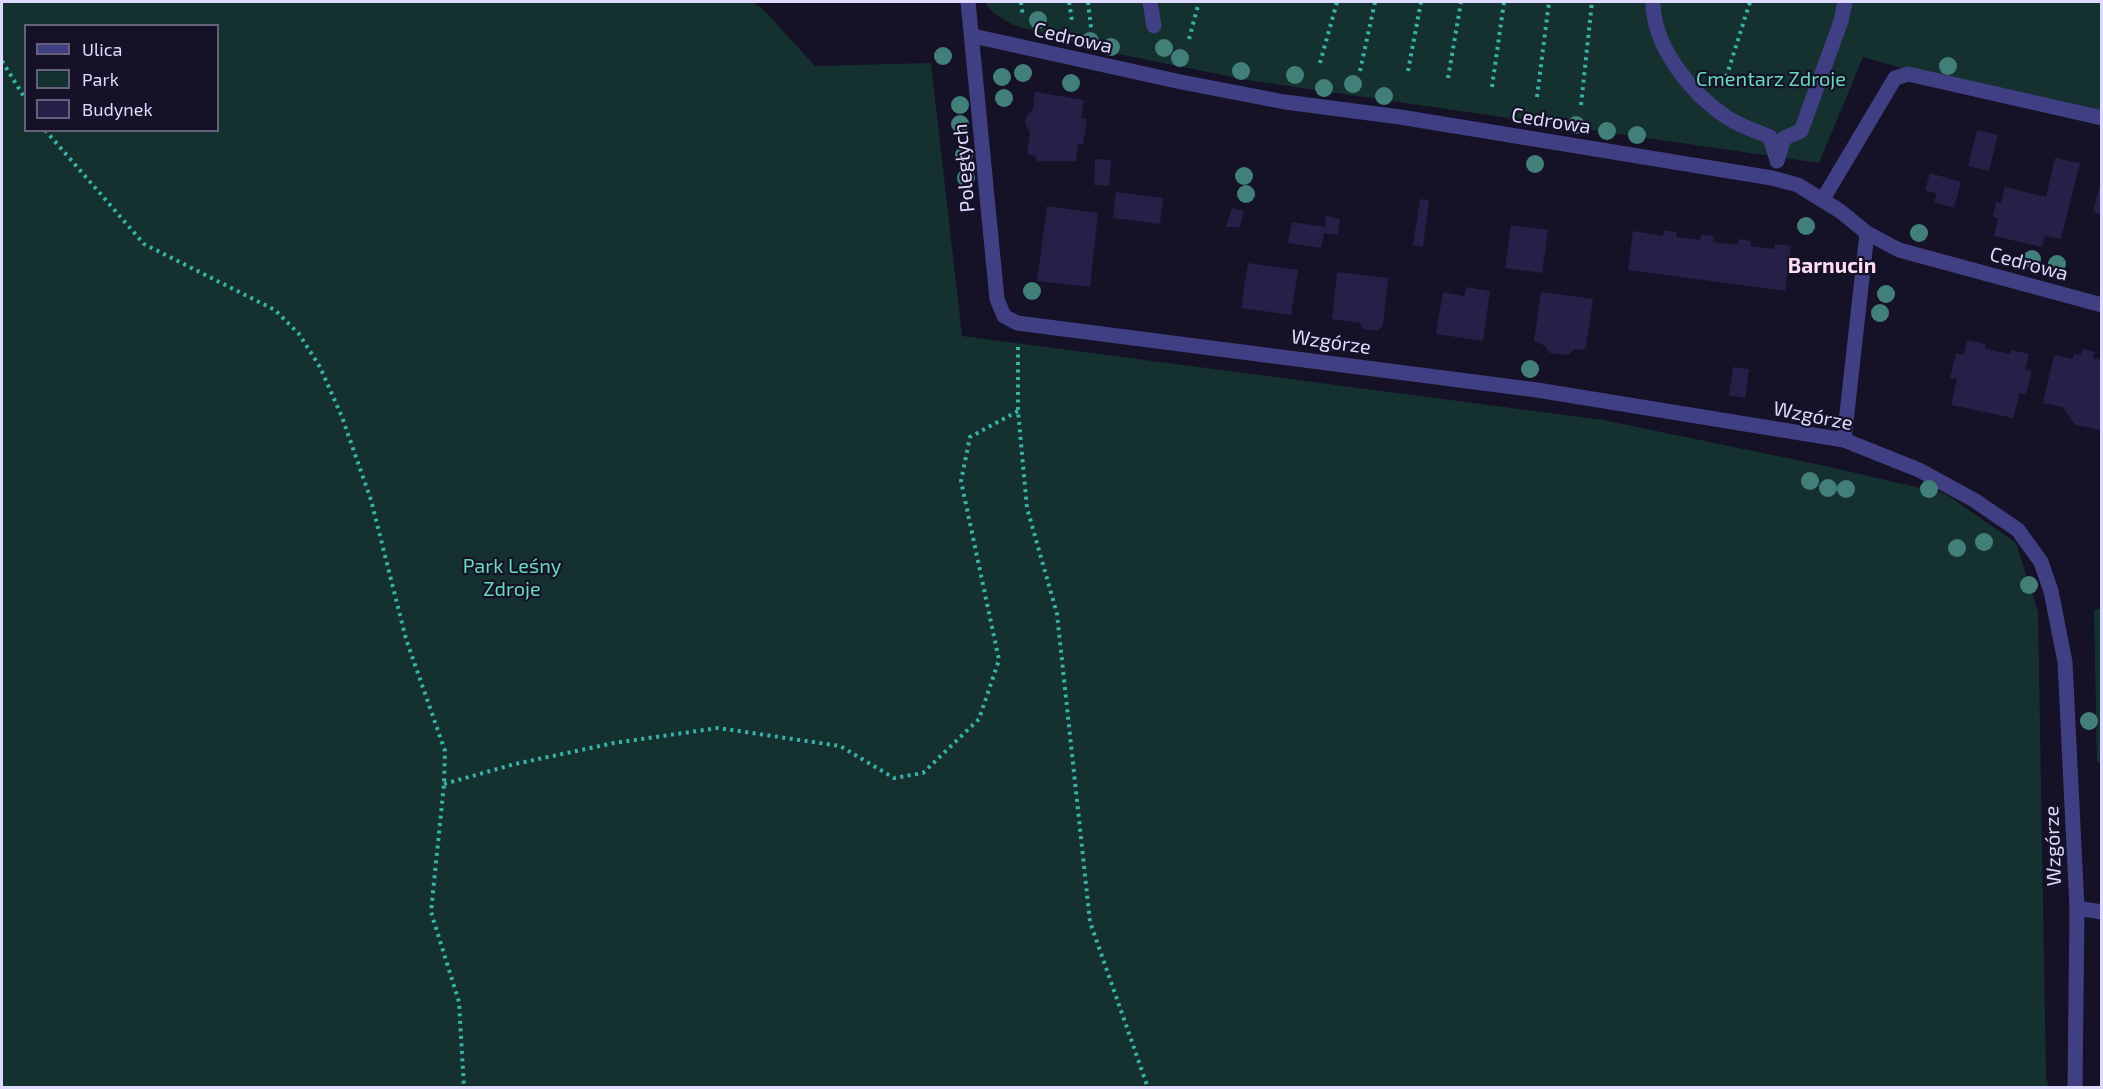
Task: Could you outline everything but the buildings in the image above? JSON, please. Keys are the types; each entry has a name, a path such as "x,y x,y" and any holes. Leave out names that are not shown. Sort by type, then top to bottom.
{"street":[{"name":"Poległych","path":"968,2 997,299 1004,316 1017,322"},
{"path":"1150,2 1154,26"},
{"path":"1653,2 1653,16 1664,49 1690,82 1728,118 1770,137 1777,160"},
{"path":"1772,178 1784,138 1801,131 1841,21 1845,2"},
{"name":"Cedrowa","path":"973,36 1181,82 1285,102 1400,117 1772,178 1798,185 1823,199 1867,233 1899,250 2102,305"},
{"path":"1823,199 1895,78 1908,74 2102,118"},
{"path":"1844,440 1867,233"},
{"name":"Wzgórze","path":"1017,322 1537,390 1844,440 1919,470 1974,500 2018,530 2041,562 2051,591 2065,662 2077,908 2075,1088"},
{"path":"2077,908 2102,912"}],"path":[{"path":"1021,2 1023,17"},
{"path":"1069,2 1072,21"},
{"path":"1088,2 1091,28"},
{"path":"1189,39 1199,2"},
{"path":"1320,63 1336,2"},
{"path":"1360,71 1375,2"},
{"path":"1408,71 1421,2"},
{"path":"1448,78 1461,2"},
{"path":"1492,87 1504,2"},
{"path":"1537,97 1549,2"},
{"path":"1581,105 1592,2"},
{"path":"1716,108 1750,2"},
{"path":"2,61 24,97"},
{"path":"47,132 144,244 275,310 299,334 320,368 342,417 370,500 406,639 445,751 444,784 431,912 459,1002 464,1088"},
{"path":"1017,322 1018,411 1028,508 1057,614 1090,922 1148,1088"},
{"path":"444,784 514,764 603,746 718,728 840,747 894,778 923,773 979,719 999,660 961,481 970,437 1018,411"}],"green space":[{"name":"Park Leśny Zdroje","path":"2,2 753,2 763,9 815,66 931,63 962,336 1603,420 1821,465 1946,494 2016,543 2038,612 2046,1077 2049,1087 2,1087"},
{"name":"Cmentarz Zdroje","path":"987,2 2101,2 2101,111 1919,73 1863,57 1819,163 1247,80 1114,53 1013,25 995,14 987,6"},
{"path":"2102,608 2101,763 2097,762 2094,610"}],"district":[{"name":"Barnucin","path":"1832,266"}]}
